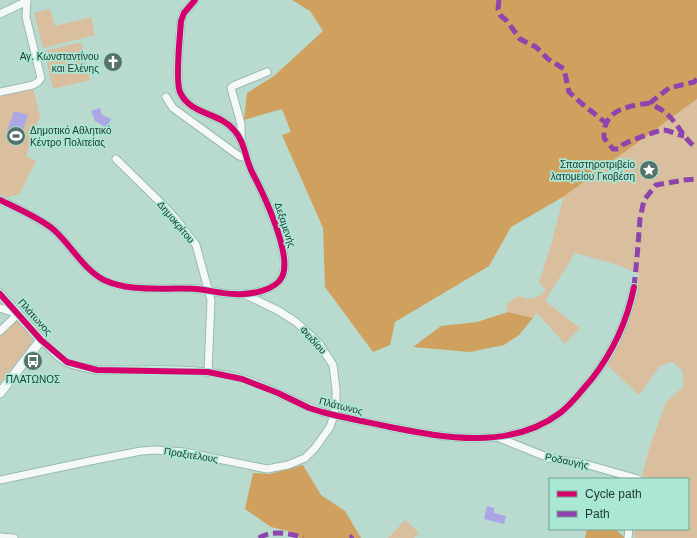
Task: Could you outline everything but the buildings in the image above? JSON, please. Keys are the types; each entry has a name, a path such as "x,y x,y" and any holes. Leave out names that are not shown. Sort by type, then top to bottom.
{"street":[{"name":"Δεξαμενής","path":"0,200 53,229 91,271 104,279 123,287 198,289 210,292 246,295 277,284 283,276 284,261 282,247 272,215 246,158 241,140 229,125 219,118 197,110 189,104 180,92 178,86 181,21 184,13 195,0"},
{"path":"0,14 27,1 26,17 41,78 33,85 0,92"},
{"path":"241,140 241,124 231,88 267,72"},
{"path":"166,97 172,108 239,156 246,158"},
{"name":"Δημοκρίτου","path":"116,159 172,214 196,245 211,300 208,372"},
{"name":"Πλάτωνος","path":"0,294 41,340 66,362 97,370 208,372 242,379 278,393 309,408 334,415 437,436 476,438 497,437 528,429 549,420 564,410 597,372 614,346 626,318 634,287"},
{"name":"Φειδίου","path":"246,295 279,311 296,322 322,347 333,365 336,389 334,415"},
{"path":"0,308 18,314 0,331"},
{"path":"0,393 41,340"},
{"name":"Πραξιτέλους","path":"0,480 155,450 184,452 267,469 298,462 305,458 311,453 330,427 334,415"},
{"name":"Ροδαυγής","path":"497,437 549,458 585,464 634,478"},
{"path":"0,537 14,538"}],"shaded area":[{"path":"292,0 697,0 697,99 563,197 511,227 489,266 395,322 390,345 373,352 325,287 323,228 282,135 291,132 282,109 244,120 247,93 274,76 323,31 310,11"},
{"path":"50,9 55,26 91,17 95,35 43,48 34,13"},
{"path":"81,42 90,80 53,89 44,51"},
{"name":"Δημοτικό Αθλητικό Κέντρο Πολιτείας","path":"33,88 40,116 26,156 36,161 19,195 13,195 8,198 0,194 0,96"},
{"path":"697,99 697,538 634,537 634,530 689,530 689,478 646,478 642,475 650,446 666,402 684,386 682,370 672,362 660,366 639,395 607,365 624,334 639,274 618,265 575,253 545,301 580,328 565,344 537,313 533,318 508,312 506,305 518,296 533,298 539,296 546,290 539,283 564,195"},
{"path":"100,108 102,115 111,119 107,128 95,121 91,111"},
{"path":"14,111 28,115 19,141 5,137"},
{"path":"508,312 533,318 519,335 504,345 470,352 413,347 441,326 477,322"},
{"path":"17,320 31,337 31,344 0,383 0,335"},
{"path":"303,465 321,495 345,511 361,538 300,538 292,532 271,527 245,509 253,473 270,474"},
{"path":"487,506 494,508 494,513 506,516 504,524 484,519"},
{"path":"405,520 419,533 414,538 388,538"},
{"path":"587,530 616,530 625,538 585,538"}],"marked path":[{"path":"499,0 498,9 500,15 507,21 520,39 536,47 548,59 564,69 569,92 606,123"},
{"path":"697,79 694,82 669,88 650,103 668,115 692,145 697,148"},
{"path":"650,103 620,110 610,117 605,125 604,138 613,149 619,149 626,143 663,130 684,136"},
{"path":"634,287 640,219 644,200 656,185 697,179"},
{"path":"259,538 264,535 275,533 303,538"}],"cycle path":[{"path":"0,200 42,221 60,236 90,270 104,280 115,284 126,287 149,289 196,289 241,294 254,293 268,289 279,282 282,277 284,267 284,254 275,224 250,167 238,135 228,124 191,105 180,92 178,69 181,21 184,13 195,0"},
{"path":"0,294 41,340 67,362 97,370 208,372 242,379 278,393 309,408 331,414 433,435 477,438 499,437 541,425 568,406 591,380 606,359 623,324 634,287"}],"place":[{"name":"Αγ. Κωνσταντίνου και Ελένης","path":"113,62"},
{"name":"Δημοτικό Αθλητικό Κέντρο Πολιτείας","path":"16,136"},
{"name":"Σπαστηροτριβείο λατομείου Γκοβέση","path":"649,170"},
{"name":"ΠΛΑΤΩΝΟΣ","path":"33,361"}]}
